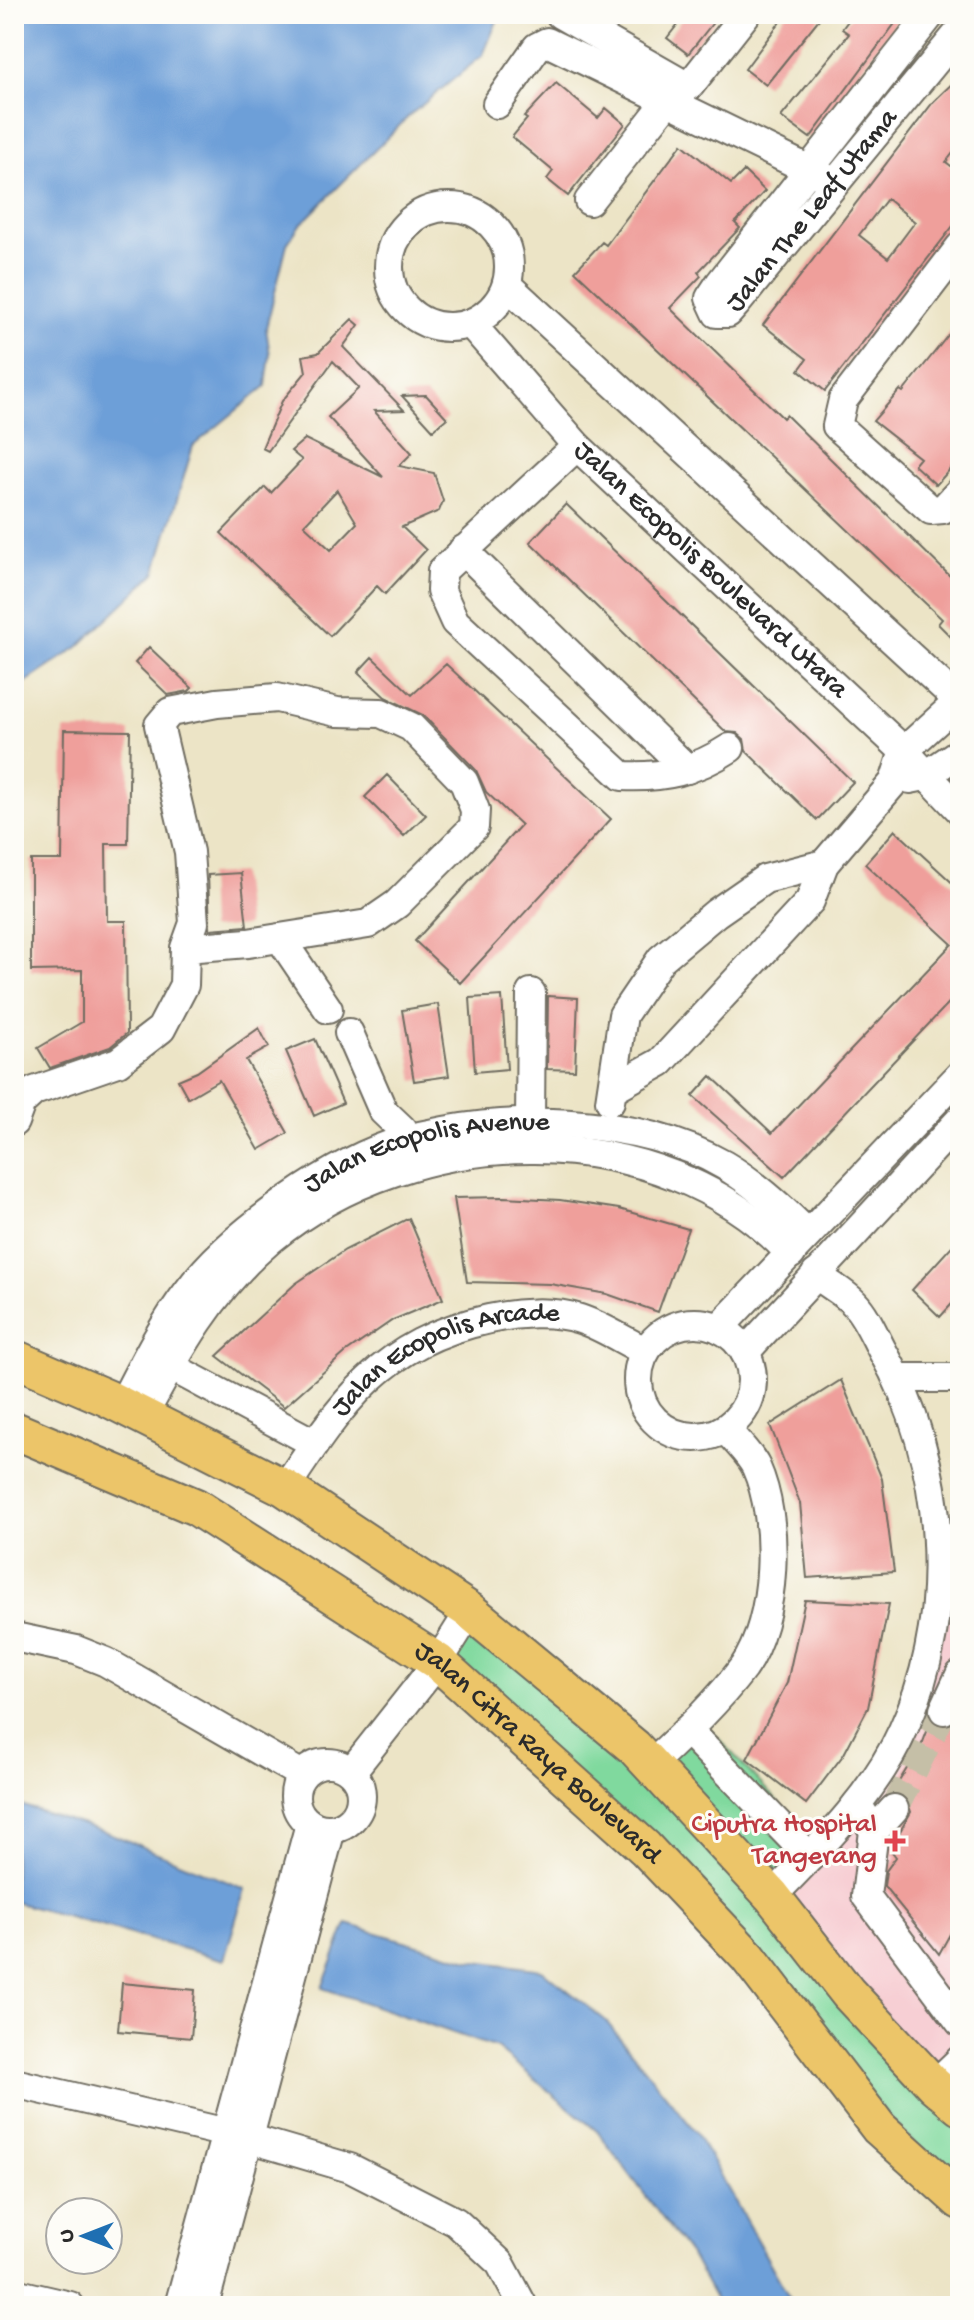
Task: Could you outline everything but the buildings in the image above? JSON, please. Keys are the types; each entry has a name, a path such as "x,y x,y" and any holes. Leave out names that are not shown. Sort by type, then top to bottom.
{"main road":[{"path":"14,1358 133,1410 285,1488 470,1611 650,1765 772,1896 848,1993 947,2096"},
{"name":"Jalan Citra Raya Boulevard","path":"14,1430 196,1507 438,1662 645,1848 748,1957 879,2128 960,2201"}],"street":[{"path":"560,14 681,83 690,85 746,14"},
{"name":"Jalan The Leaf Utama","path":"931,14 823,176 728,313 717,313 712,309 710,298 823,176 960,31"},
{"path":"497,104 537,47 547,42 823,176"},
{"path":"589,201 669,99"},
{"path":"444,206 473,210 497,228 509,256 507,285 493,309 471,324 441,328 414,317 395,294 388,265 396,237 416,215 444,206"},
{"path":"960,247 843,400 837,426 931,510 943,509 960,491"},
{"path":"507,285 960,701 904,751 894,782 824,864 810,901 661,1062 614,1088"},
{"name":"Jalan Ecopolis Boulevard Utara","path":"471,324 577,446 904,751 960,810"},
{"path":"577,446 442,571 441,591 455,622 622,776 648,777 703,766 730,748"},
{"path":"463,550 687,769"},
{"path":"14,1122 21,1103 34,1091 118,1062 161,1029 184,985 185,948 194,923 189,852 159,725 170,712 217,703 277,698 337,712 381,713 411,727 464,782 475,810 474,827 397,904 368,924 280,938 185,948"},
{"path":"894,782 925,776 960,752"},
{"path":"600,1142 614,1088 623,1015 661,959 716,913 765,879 824,864"},
{"path":"280,938 328,1009"},
{"path":"530,1124 531,993"},
{"path":"349,1033 383,1111 402,1129 410,1153"},
{"path":"719,1328 960,1075"},
{"path":"745,1352 960,1120"},
{"name":"Jalan Ecopolis Avenue","path":"133,1410 151,1357 190,1288 256,1223 322,1178 410,1153 467,1126 530,1124 600,1142"},
{"name":"Jalan Ecopolis Avenue","path":"410,1153 555,1150 643,1133 724,1166 780,1205 800,1244"},
{"path":"772,1896 857,1804 883,1768 904,1729 949,1578 924,1453 898,1378 854,1302 846,1276 824,1264"},
{"name":"Jalan Ecopolis Arcade","path":"285,1488 338,1408 392,1358 448,1328 517,1313 579,1318 645,1351"},
{"path":"692,1322 719,1328 735,1338 745,1352 753,1381 750,1400 740,1416 726,1429 709,1436 690,1438 671,1433 656,1422 644,1406 638,1388 639,1369 645,1351 657,1337 674,1326 692,1322"},
{"path":"151,1357 314,1443"},
{"path":"898,1378 960,1378"},
{"path":"650,1765 687,1730 745,1665 762,1623 771,1569 770,1513 755,1465 726,1429"},
{"path":"351,1772 438,1662 470,1611"},
{"path":"14,1637 76,1650 106,1662 302,1775"},
{"path":"930,1648 960,1659"},
{"path":"944,1710 960,1675"},
{"path":"687,1730 810,1857"},
{"path":"331,1763 351,1772 360,1791 360,1802 350,1820 320,1827 296,1807 296,1785 302,1775 320,1764 331,1763"},
{"path":"857,1804 874,1831"},
{"path":"894,1809 874,1831 866,1896 960,2022"},
{"path":"204,2306 237,2137 320,1827"},
{"path":"947,2096 960,2060"},
{"path":"14,2083 350,2168 456,2222 500,2263 523,2306"},
{"path":"179,2306 237,2137"},
{"path":"14,2293 70,2306"}],"shaded area":[{"name":"Ciputra Hospital Tangerang","path":"944,1596 960,1598 960,2073 943,2087 785,1892 874,1790"}],"green space":[{"path":"470,1609 634,1748 960,2111 960,2194 644,1848 439,1663"},
{"path":"704,1723 818,1845 772,1893 653,1765"}],"water":[{"path":"14,14 500,14 483,55 410,115 299,226 287,244 266,328 270,355 266,386 193,446 155,573 78,647 14,690"},
{"path":"14,1803 109,1833 245,1889 224,1960 14,1902"},
{"path":"347,1924 469,1960 542,1970 605,2020 696,2132 794,2306 719,2306 693,2259 598,2132 497,2048 322,1988"}],"tunnel":[{"path":"894,1809 944,1710"}],"place":[{"name":"Ciputra Hospital Tangerang","path":"895,1841"}]}
